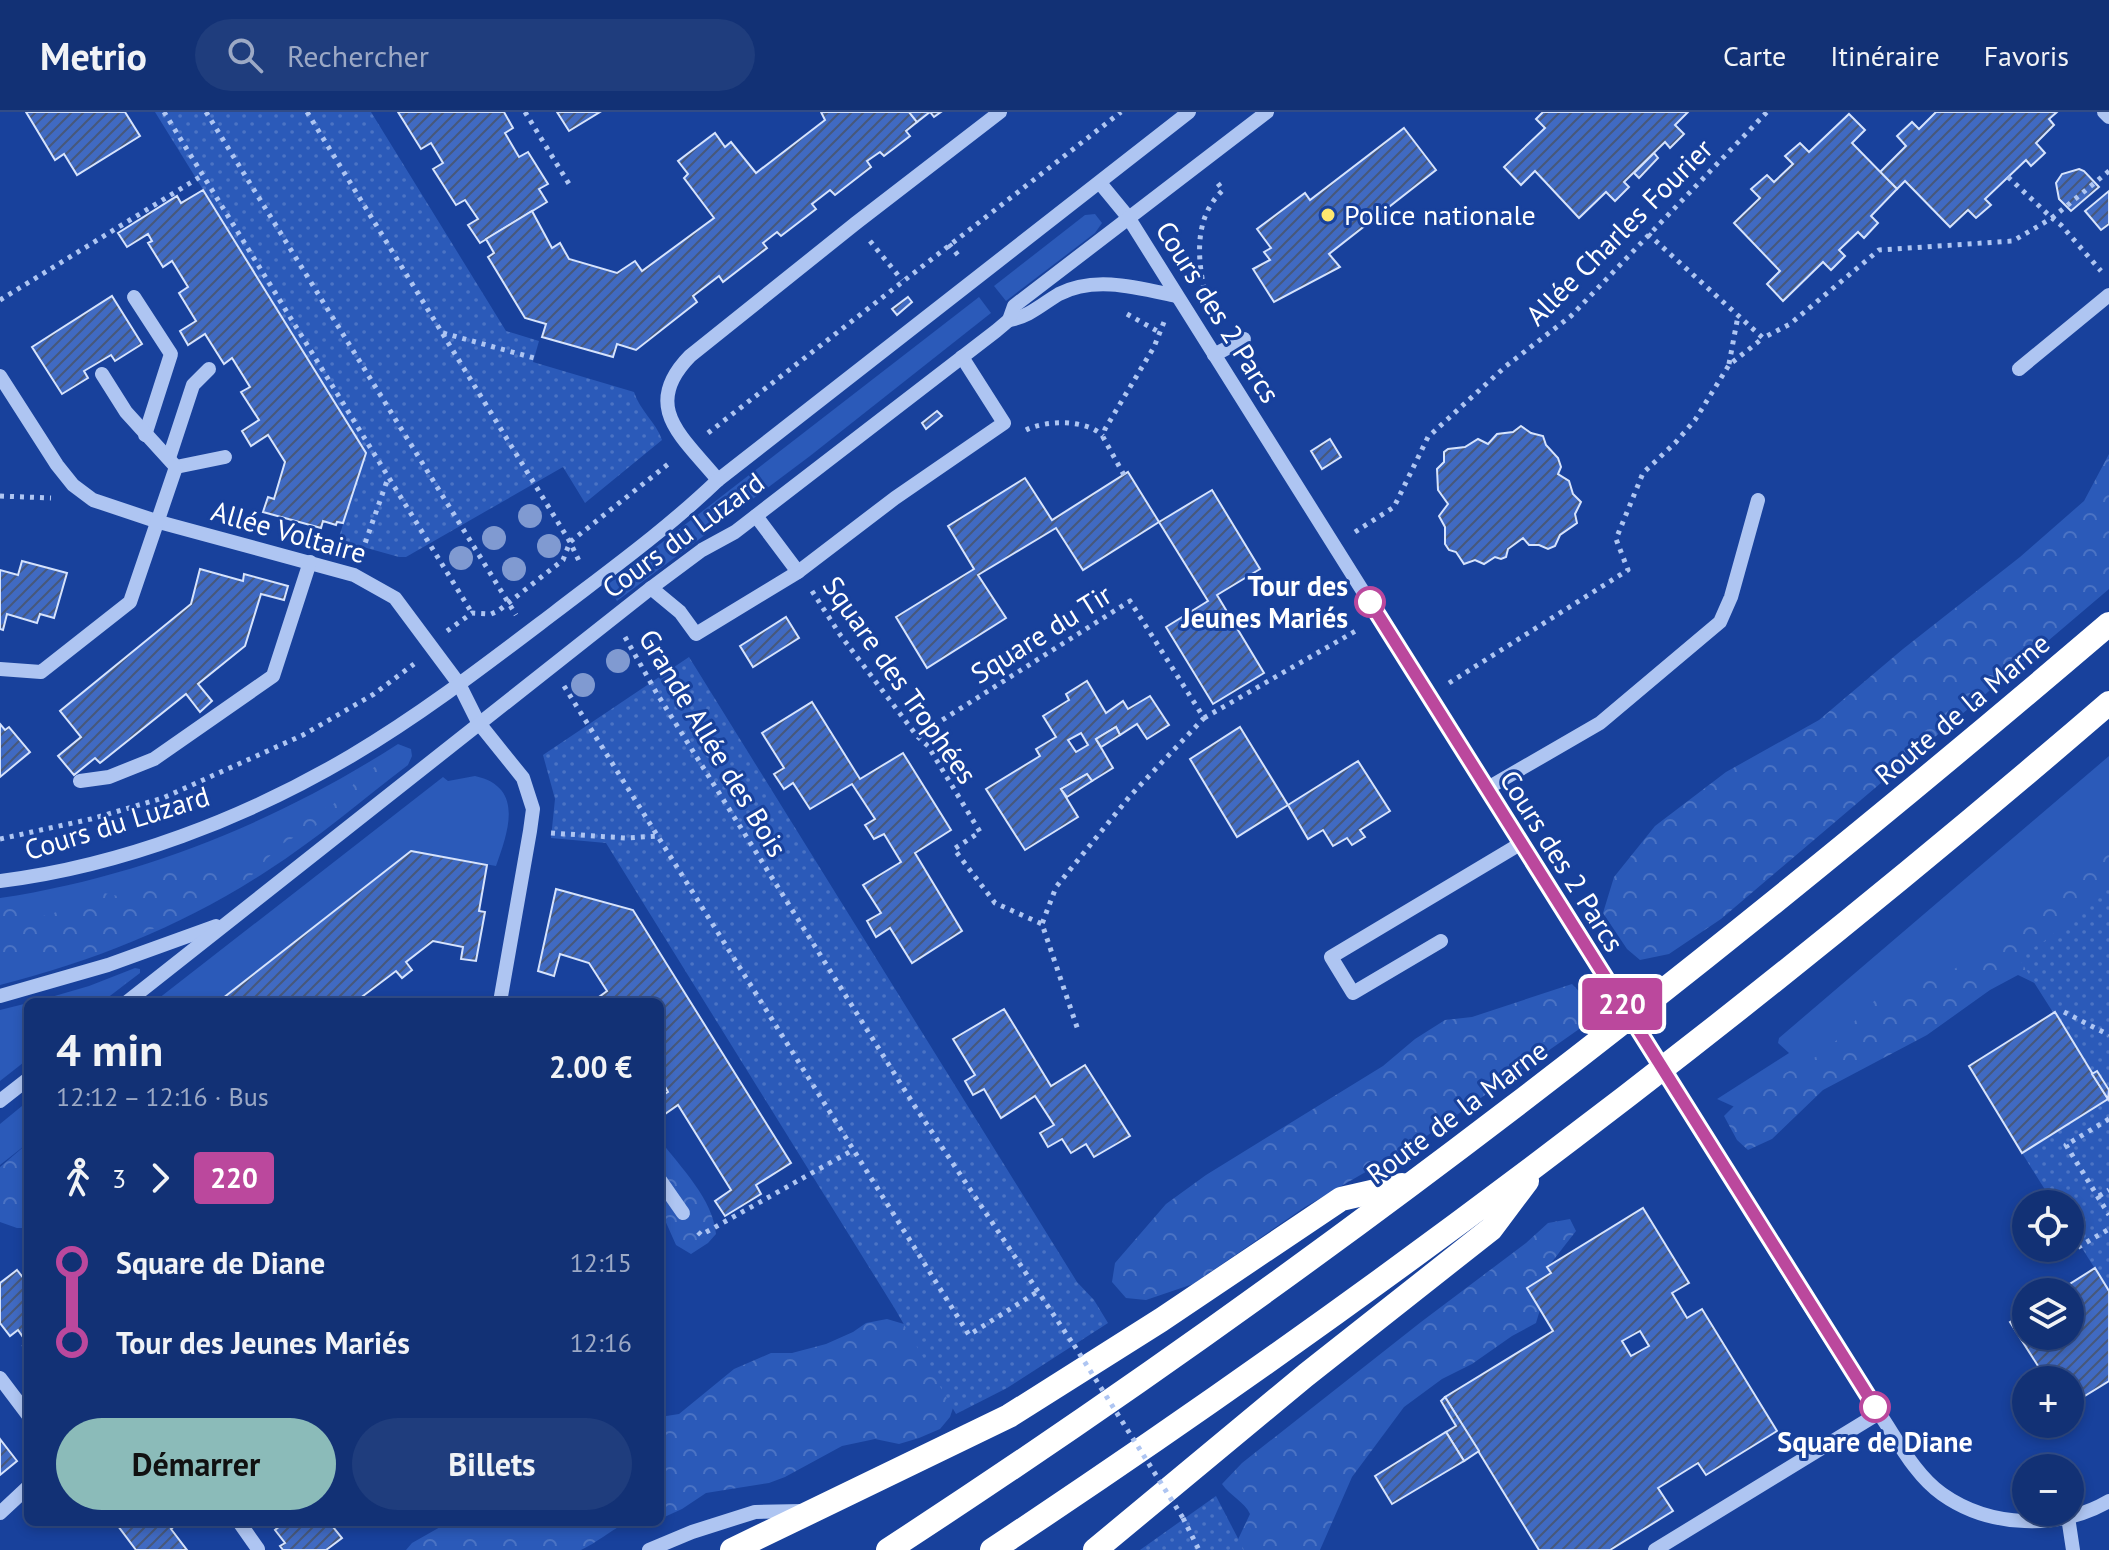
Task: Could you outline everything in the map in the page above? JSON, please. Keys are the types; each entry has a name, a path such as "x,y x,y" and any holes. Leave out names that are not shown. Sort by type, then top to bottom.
{"highway":[{"name":"Route de la Marne","path":"888,1550 1143,1378 1607,1037 1940,768 2109,624"},
{"path":"992,1550 1266,1362 1707,1035 1971,821 2109,703"},
{"path":"1095,1550 1306,1375 1491,1229 1542,1160"},
{"path":"732,1550 1009,1416 1161,1320 1341,1199 1412,1183"}],"street":[{"name":"Cours du Luzard","path":"718,480 668,413 666,391 674,372 856,223 1000,112"},
{"name":"Cours du Luzard","path":"0,881 93,862 171,840 237,813 351,756 459,684 592,584 683,514 718,480 1189,112"},
{"name":"Cours du Luzard","path":"132,998 651,588 702,550 735,532 962,357 1009,320 1014,306 1267,112"},
{"path":"2104,112 2109,117"},
{"name":"Cours des 2 Parcs","path":"1100,183 1128,217 1918,1472 1940,1493 1968,1510 2012,1520"},
{"path":"1009,320 1023,318 1061,293 1088,285 1115,284 1180,302"},
{"path":"2019,369 2109,295"},
{"path":"134,297 171,354 145,435"},
{"path":"1214,355 1244,339"},
{"path":"651,588 680,612 696,634 798,572 895,498 1004,423 962,357"},
{"path":"0,669 41,672 130,602 159,522 193,385 209,369"},
{"path":"102,374 126,412 172,462"},
{"name":"Allée Voltaire","path":"0,376 57,465 73,485 93,500 159,522 354,575 395,598 459,684 478,722 523,778 533,809 501,998"},
{"path":"172,462 225,457"},
{"path":"1486,789 1600,723 1720,622 1731,597 1758,500"},
{"path":"756,516 798,572"},
{"path":"80,781 109,777 154,759 273,676 310,562"},
{"path":"1441,941 1353,993 1331,957 1520,844"},
{"path":"0,996 108,965 229,922"},
{"path":"0,1101 24,1082"},
{"path":"664,1186 683,1213"},
{"path":"0,1378 24,1410"},
{"path":"1655,1550 1879,1413"},
{"path":"0,1513 24,1491"},
{"name":"Cours des 2 Parcs","path":"2084,1512 2109,1501"},
{"path":"649,1550 692,1532 755,1512 816,1511"},
{"path":"242,1526 258,1549"},
{"path":"2069,1526 2073,1550"}],"path":[{"path":"164,112 472,613"},
{"path":"206,112 528,633"},
{"path":"307,112 570,542 592,584"},
{"path":"525,112 569,184"},
{"path":"0,839 91,819 149,802 231,769 303,735 392,683 452,626 472,613 491,614 509,604 563,560 570,542 595,520 1121,112"},
{"name":"Allée Charles Fourier","path":"1334,544 1394,507 1428,437 1506,366 1571,316 1767,112"},
{"path":"1103,437 1154,347 1164,320 1180,302 1204,293 1199,267 1201,226 1214,198 1223,190 1202,164"},
{"path":"1428,696 1628,570 1616,539 1643,473 1695,420 1729,365 1763,338 1790,324 1879,250 2013,241 2052,218 2109,171"},
{"path":"0,300 203,175"},
{"path":"2008,177 2061,225 2109,281"},
{"path":"856,223 902,280"},
{"path":"1648,234 1763,338"},
{"path":"1118,311 1159,332"},
{"path":"1729,365 1738,316"},
{"path":"442,333 534,358"},
{"path":"1004,423 1020,433 1041,424 1092,427 1103,437 1124,475"},
{"path":"354,575 388,477"},
{"path":"0,496 93,500"},
{"name":"Square des Trophées","path":"798,572 841,636 917,736 928,746 980,832 954,849 995,903 1042,924"},
{"name":"Square du Tir","path":"917,736 1130,601 1204,718"},
{"name":"Grande Allée des Bois","path":"614,617 656,692 906,1092 1074,1345 1183,1518 1199,1550"},
{"path":"1079,1033 1042,924 1056,887 1130,796 1204,718 1379,617"},
{"path":"551,666 969,1335 1037,1292"},
{"path":"530,831 625,838 658,836"},
{"path":"2064,1012 2109,1035"},
{"path":"2109,1119 2066,1145 2109,1215"},
{"path":"683,1213 701,1235 853,1150"},
{"path":"2099,1196 2109,1190"},
{"path":"2084,1244 2109,1229"}],"green space":[{"path":"155,112 371,112 506,331 539,341 533,362 634,392 662,440 585,503 563,467 406,557 338,540 366,453"},
{"path":"1095,214 1102,223 1095,233 1006,301 994,286 1085,215"},
{"path":"979,297 991,313 810,456 617,601 607,585"},
{"path":"2109,454 2109,589 1721,919 1669,954 1640,960 1627,949 1603,913 1614,877 1655,826 1726,772 1819,720 2020,557 2084,501"},
{"path":"689,657 1077,1282 1094,1300 1108,1323 1007,1388 956,1414 895,1309 606,843 551,838 555,799 543,755"},
{"path":"398,744 411,749 408,765 304,846 236,890 172,924 105,953 0,985 0,898 106,876 207,842 305,798"},
{"path":"2109,756 2109,888 1761,1119 1717,1099 1789,1053 1778,1043 1779,1038"},
{"path":"386,760 398,761 397,767 362,796 280,845 252,875 200,908 103,951 83,957 46,957 28,962 0,978 0,906 13,900 38,917 46,916 66,908 90,890 118,896 135,887 154,868 170,862 187,862 206,870 242,872 254,857 258,843 293,818 331,806 350,790 357,778"},
{"path":"475,776 491,782 507,800 508,825 496,866 411,851 223,998 159,998 443,777 448,781"},
{"path":"2109,821 2109,917 2055,993 2018,975 1990,990 1927,1035 1823,1090 1772,1139 1748,1150 1737,1140 1724,1116 1746,1094 1825,1052 1878,997 1956,968 2066,888 2102,850"},
{"path":"2109,888 2109,1090 2098,1071 2092,1074 2018,957 2043,942"},
{"path":"135,968 140,969 140,973 107,998 48,998"},
{"path":"116,976 125,978 126,983 102,998 81,998"},
{"path":"1572,984 1594,1007 1592,1020 1421,1140 1305,1207 1193,1284 1146,1300 1126,1298 1112,1282 1115,1263 1166,1204 1206,1175 1383,1066 1415,1039 1445,1020 1472,1017"},
{"path":"24,1004 24,1062 0,1081 0,1010"},
{"path":"2109,1098 2109,1291 2084,1251 2084,1190 2045,1190 2022,1153"},
{"path":"24,1104 24,1146 0,1165 0,1124"},
{"path":"664,1145 695,1184 709,1208 716,1234 691,1254 676,1245 664,1218"},
{"path":"24,1146 24,1228 0,1222 0,1167"},
{"path":"1570,1219 1576,1231 1548,1267 1551,1273 1536,1323 1472,1364 1442,1379 1404,1407 1352,1477 1320,1550 1233,1550 1250,1514 1222,1484 1242,1463 1548,1223"},
{"path":"887,1319 914,1327 955,1402 950,1417 940,1429 899,1444 875,1439 842,1446 785,1477 769,1483 706,1493 664,1517 664,1416 679,1414 734,1369 771,1353 792,1353 826,1344 866,1323"},
{"path":"1216,1496 1244,1550 1140,1550"},
{"path":"442,1526 621,1526 581,1550 406,1550 412,1543"}],"building":[{"path":"26,112 125,112 140,136 77,175 64,154 55,160"},
{"path":"398,112 504,112 513,128 505,133 519,157 528,152 548,184 539,189 547,202 480,243 468,225 478,219 465,200 456,205 433,169 443,163 431,143 421,149"},
{"path":"557,112 600,112 569,131"},
{"path":"821,112 909,112 917,122 906,131 910,136 884,156 880,152 867,161 871,167 835,195 830,190 812,204 816,209 781,236 777,232 763,243 767,248 723,282 719,276 693,296 697,302 636,350 617,344 613,357 542,337 546,324 525,318 488,257 494,253 486,239 532,211 552,248 560,243 569,259 617,273 635,261 642,271 714,218 684,178 688,174 678,161 715,133 725,147 731,142 756,173 825,120"},
{"path":"909,112 930,112 917,122"},
{"path":"1543,112 1688,112 1675,125 1684,134 1670,148 1665,142 1624,182 1629,187 1615,201 1606,192 1579,218 1535,171 1521,185 1504,167 1545,128 1536,119"},
{"path":"1936,112 2057,112 2049,119 2054,125 2036,143 2045,153 2031,166 2026,160 1985,199 1991,205 1976,218 1968,210 1950,227 1905,181 1897,189 1880,172 1906,146 1897,136 1912,122 1919,129"},
{"path":"1849,114 1865,130 1852,143 1897,189 1871,216 1878,223 1864,238 1858,232 1839,250 1845,256 1831,270 1823,262 1783,301 1767,284 1780,271 1734,223 1760,198 1751,189 1767,175 1774,182 1793,164 1785,156 1800,143 1809,152"},
{"name":"Police nationale","path":"1404,128 1436,170 1329,254 1340,267 1274,302 1253,269 1270,260 1264,252 1271,248 1257,229 1305,193 1310,200"},
{"path":"1654,153 1658,158 1639,178 1634,173"},
{"path":"2079,169 2099,187 2071,211 2059,199 2056,183 2062,174"},
{"path":"203,190 366,453 343,523 337,522 336,525 323,521 321,528 263,512 268,497 274,499 285,462 268,435 251,446 242,431 259,420 241,392 250,387 232,358 224,364 205,334 188,345 180,331 196,321 179,293 188,287 172,261 163,267 148,243 152,241 148,234 127,247 118,233 177,196 181,203"},
{"path":"2109,191 2109,224 2101,230 2085,211"},
{"path":"112,296 142,344 115,361 111,355 84,371 88,378 62,394 32,347"},
{"path":"908,297 912,302 897,315 892,309"},
{"path":"937,411 942,416 926,429 922,423"},
{"path":"1521,426 1543,436 1546,445 1558,458 1561,467 1558,474 1569,481 1573,494 1581,502 1575,514 1577,523 1560,535 1555,546 1548,549 1529,545 1523,538 1508,549 1506,557 1495,557 1484,564 1475,560 1464,564 1456,552 1449,550 1445,544 1445,527 1439,516 1448,504 1438,490 1437,469 1444,462 1444,452 1465,447 1478,439 1488,444 1497,434 1513,432"},
{"path":"1330,439 1341,457 1322,469 1311,451"},
{"path":"1128,472 1159,522 1083,570 1056,528 978,575 1006,618 927,668 896,617 974,569 948,526 1025,478 1052,520"},
{"path":"1212,490 1260,569 1217,595 1264,673 1213,704 1166,627 1208,601 1159,522"},
{"path":"22,561 67,573 54,618 40,614 37,623 7,614 3,630 0,629 0,570 18,575"},
{"path":"200,569 243,581 244,574 288,586 284,600 261,594 245,646 198,684 212,701 200,712 186,694 100,763 95,758 74,775 58,756 81,737 60,711 191,604"},
{"path":"786,617 799,638 753,667 740,646"},
{"path":"1087,681 1106,713 1123,701 1128,709 1150,696 1169,725 1147,739 1137,724 1120,735 1116,727 1096,739 1113,768 1092,781 1087,774 1061,789 1078,817 1025,850 986,789 1040,756 1036,749 1056,737 1043,716 1069,700 1066,694","holes":["1081,733 1088,745 1076,752 1068,740"]},
{"path":"812,702 860,779 903,753 951,830 915,853 962,931 912,963 890,928 876,937 867,921 881,913 863,885 901,862 884,834 874,839 865,825 875,819 852,784 810,809 793,783 784,789 774,774 784,768 762,733"},
{"path":"0,724 5,730 9,727 30,752 0,777"},
{"path":"1116,727 1120,735 1101,747 1096,739"},
{"path":"1240,727 1288,805 1237,837 1190,759"},
{"path":"1358,761 1390,811 1360,830 1365,837 1352,845 1347,838 1333,846 1323,830 1308,839 1288,805"},
{"path":"1087,774 1092,781 1067,797 1061,789"},
{"path":"411,851 487,865 479,911 485,912 476,961 461,959 463,947 433,941 406,962 412,970 402,978 396,971 360,998 223,998"},
{"path":"556,889 633,910 791,1163 756,1185 761,1194 725,1216 715,1201 731,1190 678,1105 664,1115 664,1094 668,1092 664,1085 664,998 597,998 607,991 589,963 560,954 554,976 538,971"},
{"path":"1004,1009 1051,1086 1085,1065 1130,1136 1094,1157 1086,1144 1071,1153 1062,1139 1048,1147 1040,1133 1054,1125 1035,1096 1001,1118 984,1089 973,1095 965,1081 975,1075 953,1039"},
{"path":"2055,1012 2108,1099 2022,1153 1969,1066"},
{"path":"2097,1071 2109,1090 2108,1099 2092,1074"},
{"path":"1643,1208 1689,1283 1672,1293 1687,1318 1702,1309 1777,1431 1706,1475 1698,1463 1658,1488 1673,1511 1610,1550 1539,1550 1445,1397 1553,1331 1527,1288 1551,1273 1547,1267","holes":["1640,1331 1649,1346 1631,1356 1622,1341"]},
{"path":"2095,1268 2109,1291 2109,1381 2084,1396 2084,1366 2038,1366 2028,1350 2084,1350 2084,1278 2079,1278"},
{"path":"17,1270 24,1279 24,1339 18,1330 10,1336 0,1323 0,1283"},
{"path":"1445,1397 1479,1451 1464,1461 1446,1432 1456,1426 1441,1401"},
{"path":"1446,1432 1464,1461 1392,1504 1375,1476"},
{"path":"0,1439 17,1461 0,1475"},
{"path":"118,1526 174,1526 171,1529 187,1550 136,1550"},
{"path":"280,1526 332,1526 342,1538 326,1550 283,1550 280,1546 285,1543 275,1530"}],"bus line":[{"name":"220","path":"1370,602 1875,1407"}],"place":[{"name":"Police nationale","path":"1328,215"},
{"name":"Tour des Jeunes Mariés","path":"1370,602"},
{"name":"Square de Diane","path":"1875,1407"}]}
